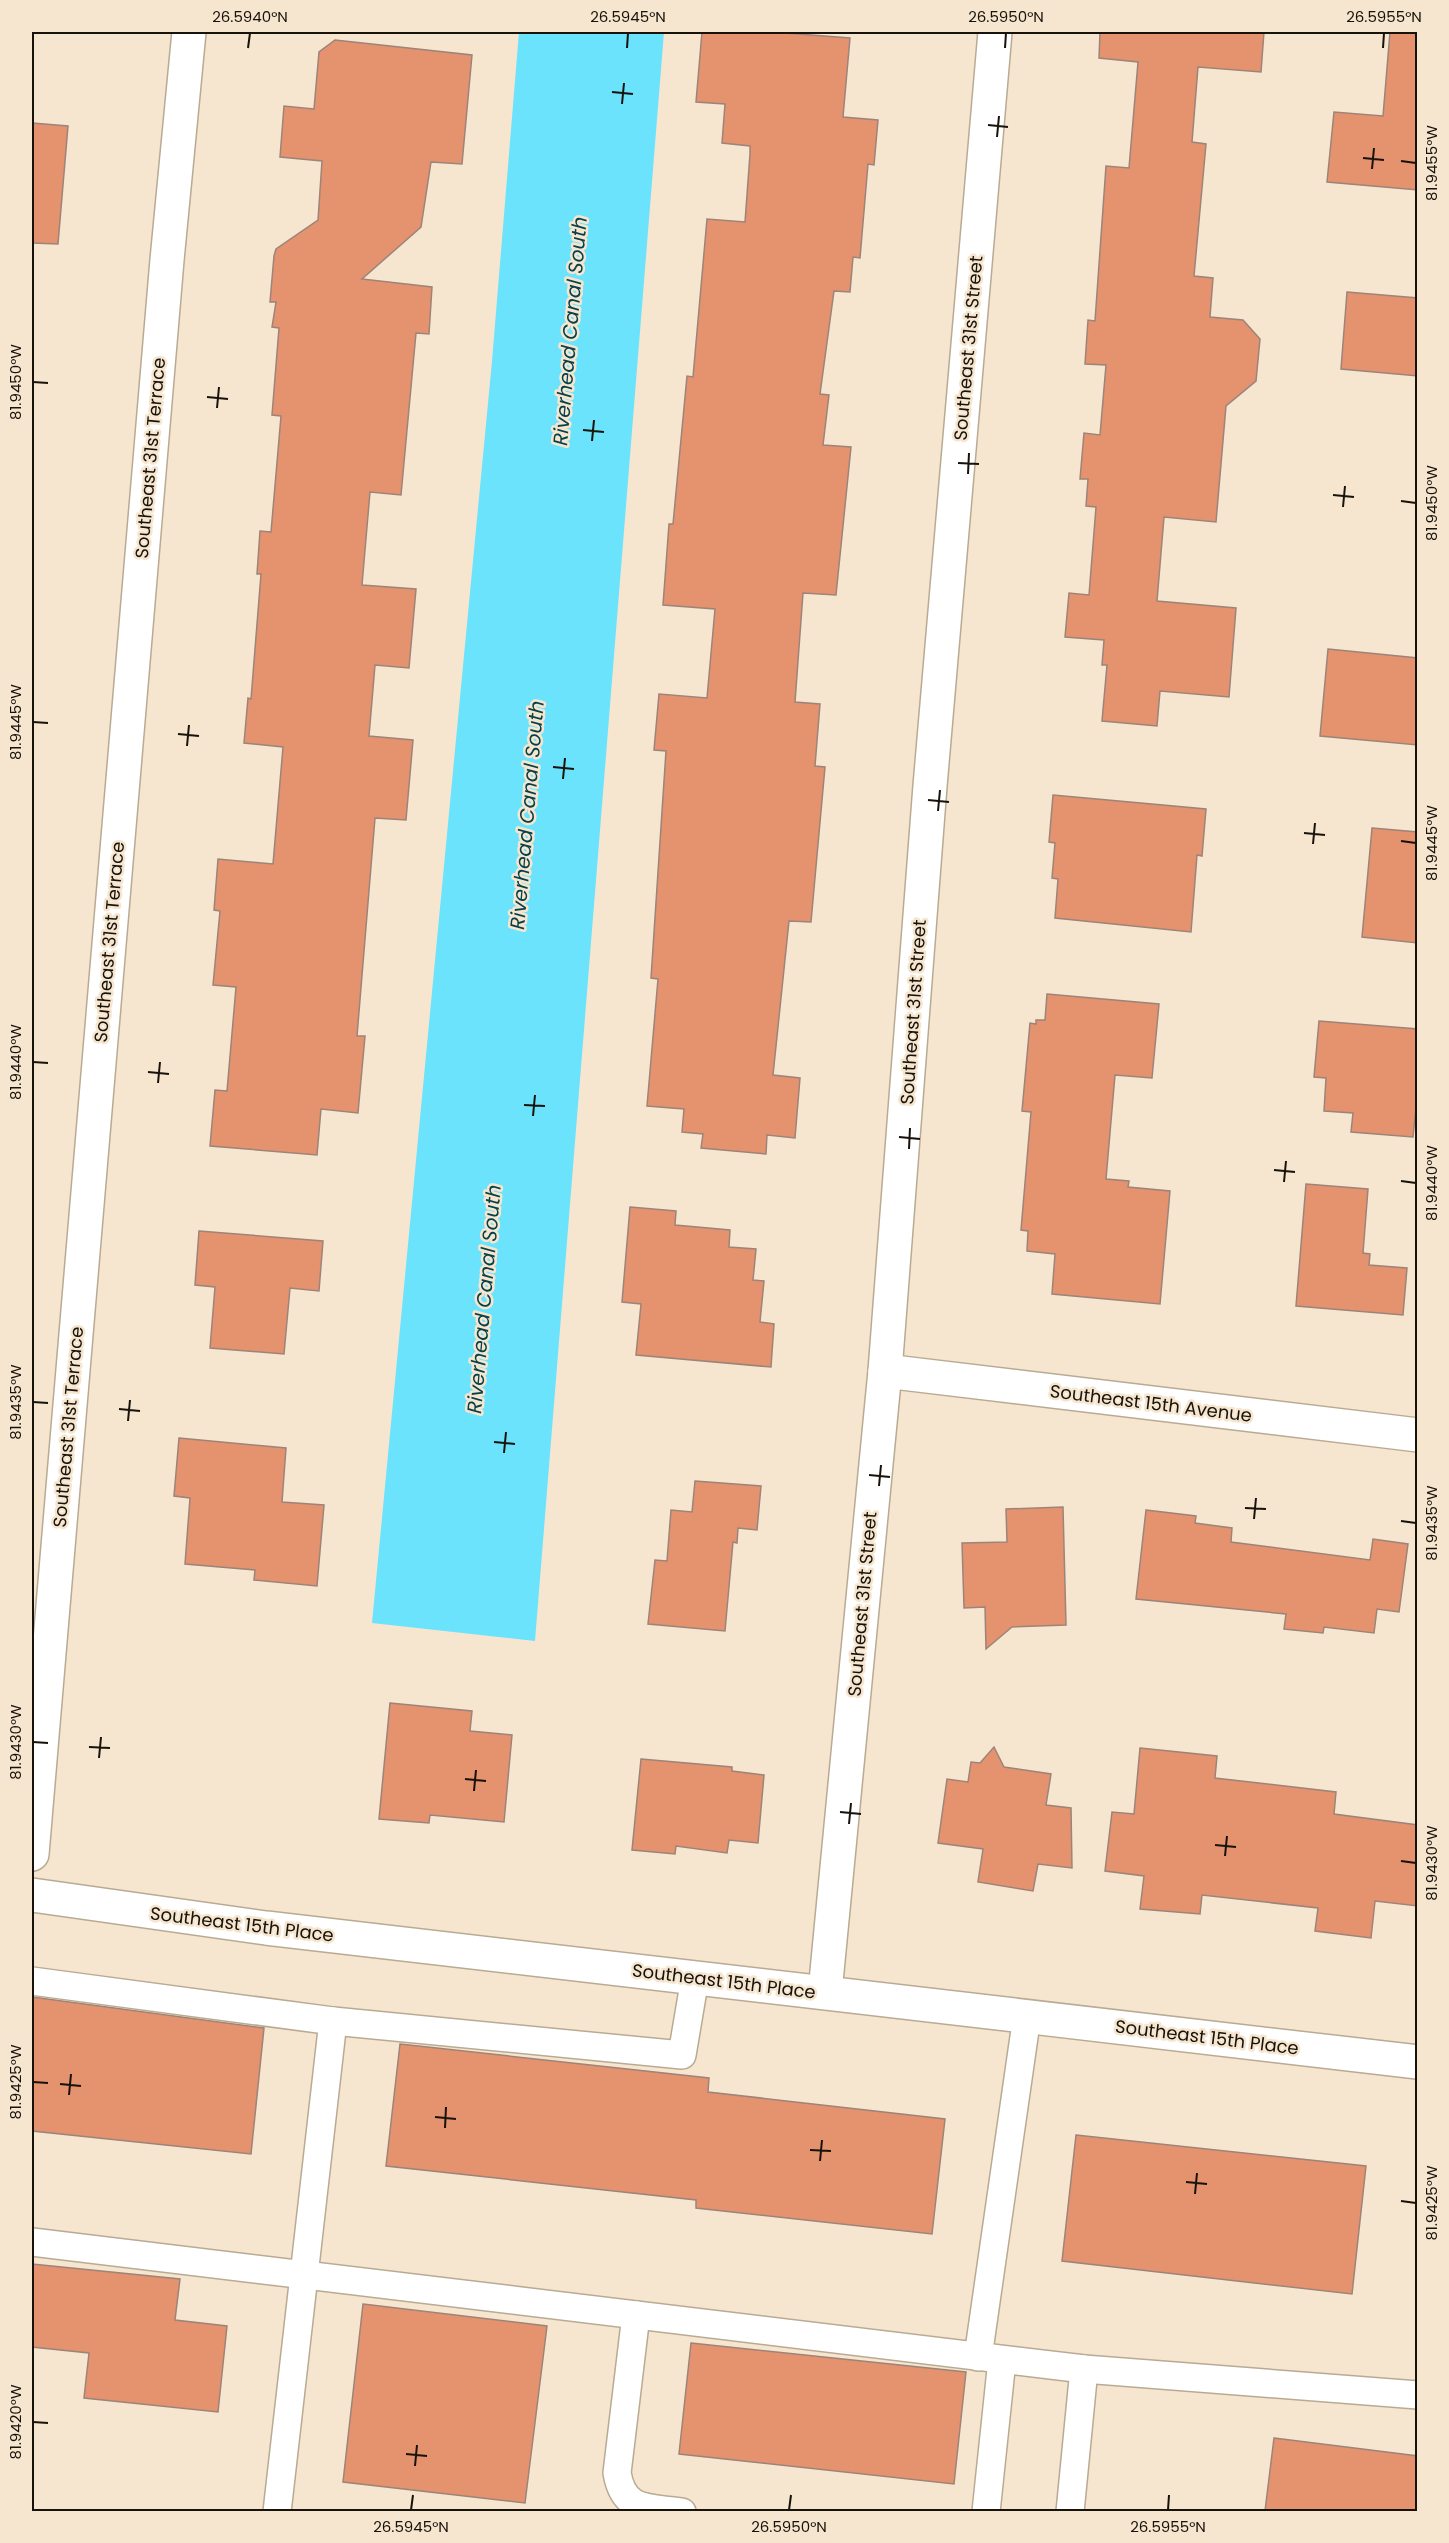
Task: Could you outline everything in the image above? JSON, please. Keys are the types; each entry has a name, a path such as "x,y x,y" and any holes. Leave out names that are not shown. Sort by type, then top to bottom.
{"street":[{"name":"Southeast 31st Terrace","path":"32,1854 166,272 189,32"},
{"name":"Southeast 31st Street","path":"825,1992 885,1371 930,786 995,32"},
{"name":"Southeast 15th Avenue","path":"885,1371 1418,1435"},
{"name":"Southeast 15th Place","path":"32,1895 266,1928 1418,2062"}],"lane":[{"path":"32,1981 333,2021 682,2055 694,1978"},
{"path":"986,2511 990,2358 1027,2016"},
{"path":"278,2511 333,2021"},
{"path":"32,2241 1084,2369 1418,2396"},
{"path":"636,2315 617,2473 620,2491 636,2506 682,2511"},
{"path":"1070,2511 1084,2369"}],"water":[{"name":"Riverhead Canal South","path":"519,32 664,32 535,1641 372,1623 492,361"}],"building":[{"path":"702,32 772,32 850,38 843,117 878,120 874,165 868,164 860,258 853,257 850,292 834,291 820,394 829,395 823,445 851,447 836,595 803,593 795,702 820,704 815,766 825,767 811,922 789,921 773,1075 800,1078 795,1138 767,1135 766,1154 701,1148 703,1134 682,1132 684,1109 647,1106 658,979 651,978 666,751 654,750 659,694 707,698 715,609 663,605 669,524 673,524 687,376 693,377 707,219 745,222 750,154 750,146 722,143 725,104 696,102"},
{"path":"1100,32 1264,32 1261,72 1198,67 1192,142 1206,144 1194,276 1213,278 1210,317 1243,320 1260,339 1256,381 1226,406 1216,522 1164,517 1157,601 1236,608 1229,697 1160,691 1157,726 1102,721 1107,665 1102,665 1104,640 1065,637 1069,593 1089,595 1096,507 1086,506 1088,479 1080,479 1084,433 1100,435 1106,365 1085,364 1088,320 1095,321 1106,166 1129,168 1138,62 1099,58"},
{"path":"1390,32 1418,32 1418,190 1327,182 1334,112 1383,116"},
{"path":"335,40 472,55 462,164 431,162 421,227 362,279 432,287 429,334 416,333 401,495 370,492 362,585 416,589 409,668 375,665 369,736 413,740 406,820 375,818 357,1036 365,1036 358,1113 321,1109 317,1155 210,1146 215,1090 227,1091 236,987 213,985 220,911 214,910 218,859 273,864 283,747 244,743 248,698 251,699 261,574 257,574 260,531 271,532 281,416 272,415 279,328 272,327 276,302 270,302 274,256 276,249 318,220 322,161 280,157 284,106 314,109 319,52"},
{"path":"32,123 68,126 58,244 32,243"},
{"path":"1347,292 1418,298 1418,376 1341,369"},
{"path":"1328,649 1418,658 1418,745 1320,736"},
{"path":"1053,795 1206,809 1202,856 1197,855 1191,932 1055,918 1058,879 1052,878 1055,843 1049,842"},
{"path":"1372,828 1418,832 1418,943 1362,937"},
{"path":"1047,994 1159,1004 1152,1078 1115,1075 1106,1179 1129,1181 1128,1187 1170,1191 1160,1304 1052,1294 1055,1254 1027,1251 1028,1231 1021,1230 1031,1112 1022,1111 1030,1023 1036,1024 1036,1020 1045,1020"},
{"path":"1319,1021 1418,1029 1418,1089 1413,1137 1351,1132 1353,1113 1324,1111 1326,1078 1314,1077"},
{"path":"1306,1184 1368,1189 1363,1253 1370,1254 1369,1265 1407,1268 1403,1315 1296,1306"},
{"path":"630,1207 676,1211 675,1225 730,1230 729,1247 756,1249 753,1280 764,1281 760,1322 774,1324 771,1367 636,1355 641,1304 622,1302"},
{"path":"199,1231 323,1241 319,1291 290,1288 284,1354 210,1348 215,1287 195,1285"},
{"path":"179,1438 286,1448 282,1502 324,1505 317,1586 254,1580 255,1570 185,1564 190,1498 174,1496"},
{"path":"695,1481 761,1486 757,1530 738,1528 737,1543 733,1542 725,1631 648,1624 655,1560 667,1561 671,1510 692,1512"},
{"path":"1063,1507 1066,1625 1012,1627 986,1649 985,1607 964,1608 962,1543 1007,1542 1006,1509"},
{"path":"1146,1510 1196,1516 1195,1523 1232,1528 1231,1542 1370,1560 1373,1539 1408,1544 1399,1612 1377,1609 1374,1633 1324,1627 1323,1633 1284,1629 1286,1614 1136,1599"},
{"path":"390,1703 472,1711 470,1731 512,1735 504,1822 430,1815 429,1823 379,1819"},
{"path":"994,1747 1004,1767 1051,1774 1046,1805 1071,1808 1072,1868 1038,1864 1033,1891 978,1882 983,1849 938,1843 947,1779 968,1782 971,1762 980,1763"},
{"path":"1140,1748 1217,1756 1215,1778 1336,1792 1334,1814 1418,1825 1418,1906 1375,1901 1371,1938 1315,1931 1318,1908 1202,1895 1200,1914 1140,1909 1144,1876 1105,1871 1112,1812 1134,1814"},
{"path":"641,1759 732,1767 732,1771 764,1775 758,1843 729,1840 727,1853 676,1846 675,1854 632,1850"},
{"path":"32,1997 264,2028 251,2154 32,2131"},
{"path":"400,2044 709,2078 708,2092 945,2119 932,2234 696,2208 696,2200 386,2166"},
{"path":"1076,2135 1366,2166 1352,2294 1062,2261"},
{"path":"32,2264 180,2279 175,2320 227,2326 218,2412 84,2398 89,2353 32,2347"},
{"path":"363,2304 547,2326 525,2503 343,2482"},
{"path":"691,2343 966,2372 954,2484 679,2454"},
{"path":"1274,2438 1418,2456 1418,2511 1265,2511"}]}
